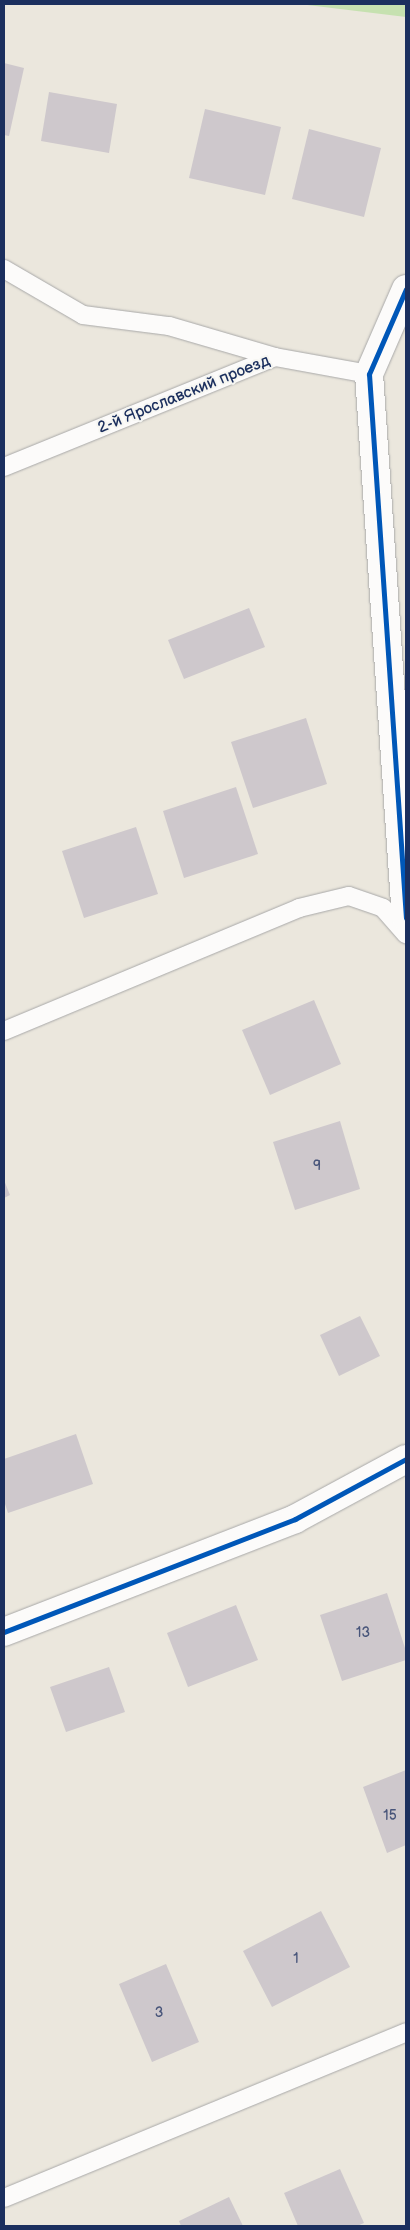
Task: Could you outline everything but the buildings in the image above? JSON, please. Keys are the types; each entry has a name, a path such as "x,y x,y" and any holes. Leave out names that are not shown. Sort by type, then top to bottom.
{"street":[{"path":"406,289 370,374 406,918"},
{"path":"4,1632 295,1519 406,1459"}],"lane":[{"path":"4,269 83,315 169,326 275,358"},
{"name":"2-й Ярославский проезд","path":"4,466 275,358 370,374"},
{"path":"4,1031 299,908 348,896 382,908 406,934"},
{"path":"4,2198 406,2032"}],"green space":[{"path":"299,4 406,4 406,17"}],"cycle path":[{"path":"406,289 369,374 406,918"},
{"path":"4,1632 295,1519 406,1459"}]}
